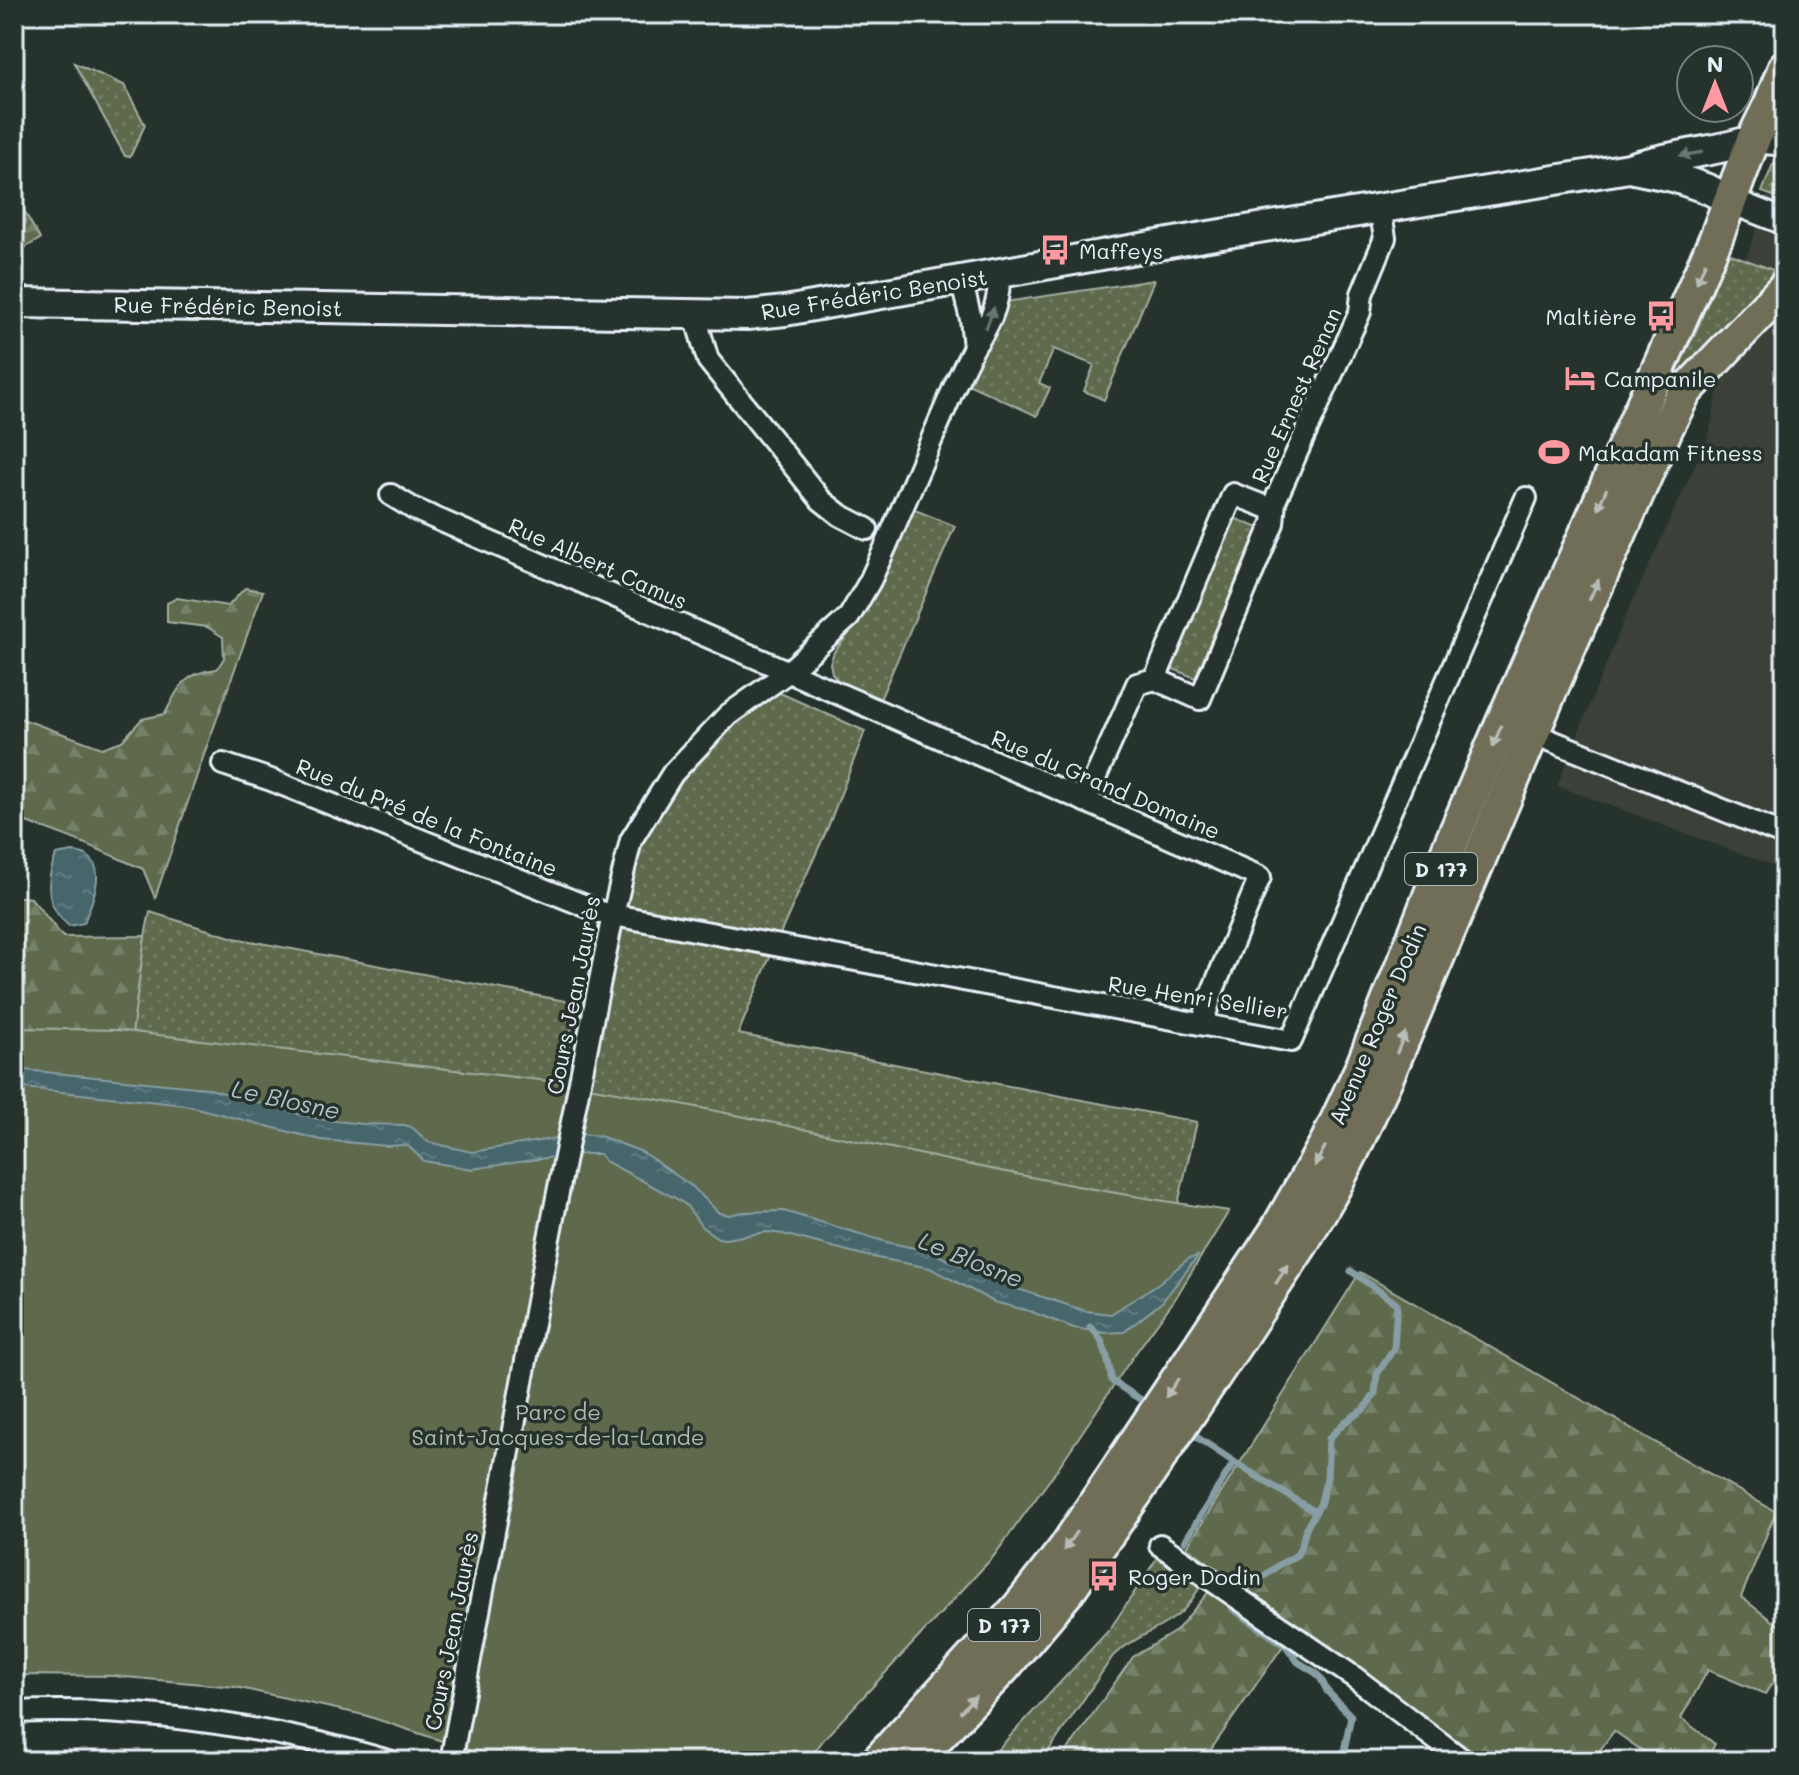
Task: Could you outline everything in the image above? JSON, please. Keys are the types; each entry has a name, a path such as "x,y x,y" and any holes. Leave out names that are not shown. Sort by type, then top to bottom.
{"main road":[{"name":"Avenue Roger Dodin","path":"1227,1331 1277,1230 1327,1142 1363,1065 1449,848 1651,388 1785,67"},
{"name":"Rue Frédéric Benoist","path":"14,303 747,315 1629,168 1753,140"},
{"name":"Rue Frédéric Benoist","path":"1629,168 1673,177 1731,201"},
{"name":"Avenue Roger Dodin","path":"914,1761 1004,1667 1068,1591 1126,1483 1227,1331 1302,1243 1352,1152 1389,1072 1532,733 1684,393 1785,287"},
{"name":"Avenue Roger Dodin","path":"878,1761 1019,1607 1064,1550 1126,1483"}],"street":[{"path":"1753,140 1785,146"},
{"path":"1731,201 1785,222"},
{"name":"Rue Ernest Renan","path":"1085,801 1137,684 1155,679 1200,699 1273,523 1275,501 1360,312 1362,294 1385,238 1380,208"},
{"name":"Cours Jean Jaurès","path":"451,1761 549,1238 613,915 631,840 673,773 728,715 788,672 849,617 870,581 956,383 984,333 998,298 998,273"},
{"path":"961,280 974,347"},
{"path":"699,313 698,326 708,360 821,500 840,515 867,529"},
{"name":"Rue Ernest Renan","path":"1155,679 1233,494 1274,510"},
{"name":"Rue Albert Camus","path":"391,495 414,509 788,672"},
{"name":"Rue Henri Sellier","path":"613,915 1291,1041 1526,498"},
{"name":"Rue du Grand Domaine","path":"788,672 1260,877 1202,1024"},
{"path":"1532,733 1785,835"},
{"name":"Rue du Pré de la Fontaine","path":"223,764 271,780 595,911 613,915"},
{"path":"1160,1545 1354,1677 1464,1761"},
{"path":"14,1712 129,1714 204,1721 298,1738 389,1761"}],"shaded area":[{"path":"1785,145 1785,870 1557,786 1625,617 1709,435 1740,277"}],"green space":[{"path":"74,63 124,85 145,125 130,157 125,156"},
{"path":"1773,164 1785,168 1785,200 1762,192"},
{"path":"14,193 40,239 14,254"},
{"path":"1728,253 1773,270 1764,287 1669,387 1661,400 1661,393 1694,336"},
{"path":"1154,280 1104,400 1084,391 1094,365 1054,349 1039,383 1050,388 1037,416 968,384 1005,302"},
{"path":"910,508 955,526 879,702 840,683 832,673 830,663 834,652 863,616"},
{"path":"1234,518 1259,528 1195,678 1171,668"},
{"path":"245,588 263,591 155,898 143,869 64,835 15,819 14,716 102,748 122,741 142,719 165,714 184,682 197,674 217,669 224,658 223,637 207,627 167,622 167,603 177,598 228,606"},
{"path":"780,693 865,731 828,827 738,1034 1197,1122 1177,1208 578,1094 631,840 728,715"},
{"path":"14,896 31,898 63,937 145,936 131,1041 14,1036"},
{"path":"150,912 234,938 576,1003 561,1091 131,1041"},
{"name":"Parc de Saint-Jacques-de-la-Lande","path":"14,1028 116,1030 557,1082 686,1105 1072,1185 1229,1211 1175,1299 993,1557 824,1739 808,1761 497,1761 364,1715 235,1687 114,1676 14,1675"},
{"path":"1360,1272 1776,1512 1741,1597 1785,1631 1785,1664 1765,1694 1708,1670 1681,1718 1715,1744 1706,1761 1657,1761 1614,1731 1592,1761 1486,1761 1187,1547"},
{"path":"1159,1555 1203,1582 1187,1606 1174,1618 1113,1656 1042,1761 987,1761 1110,1629"},
{"path":"1211,1589 1287,1640 1203,1761 1060,1761 1133,1657 1176,1631"}],"water":[{"path":"73,852 86,855 93,861 97,878 84,923 69,926 55,911 49,884 56,855"},
{"path":"14,1069 206,1088 319,1119 405,1125 428,1142 472,1152 582,1134 600,1136 642,1152 693,1187 719,1213 784,1211 890,1243 929,1251 996,1282 1086,1311 1111,1314 1159,1283 1188,1259 1198,1256 1162,1302 1124,1332 1106,1333 1074,1328 994,1302 930,1268 867,1256 783,1234 767,1232 718,1238 702,1227 686,1205 605,1161 600,1154 472,1169 424,1161 404,1145 321,1140 185,1105 24,1088 14,1090"}],"waterway":[{"name":"Le Blosne","path":"1247,1589 1297,1555 1306,1528 1320,1505 1327,1478 1329,1438 1364,1409 1375,1394 1377,1374 1394,1348 1397,1304 1351,1271"},
{"name":"Le Blosne","path":"1090,1327 1103,1345 1112,1381 1149,1405"},
{"name":"Le Blosne","path":"1189,1432 1315,1512"},
{"name":"Le Blosne","path":"1185,1541 1234,1462"},
{"name":"Le Blosne","path":"1233,1609 1286,1646 1298,1662 1316,1673 1327,1691 1351,1716 1342,1761"}],"place":[{"name":"Maffeys","path":"1055,250"},
{"name":"Maltière","path":"1661,316"},
{"name":"Campanile","path":"1580,378"},
{"name":"Makadam Fitness","path":"1554,452"},
{"name":"Roger Dodin","path":"1104,1576"}]}
